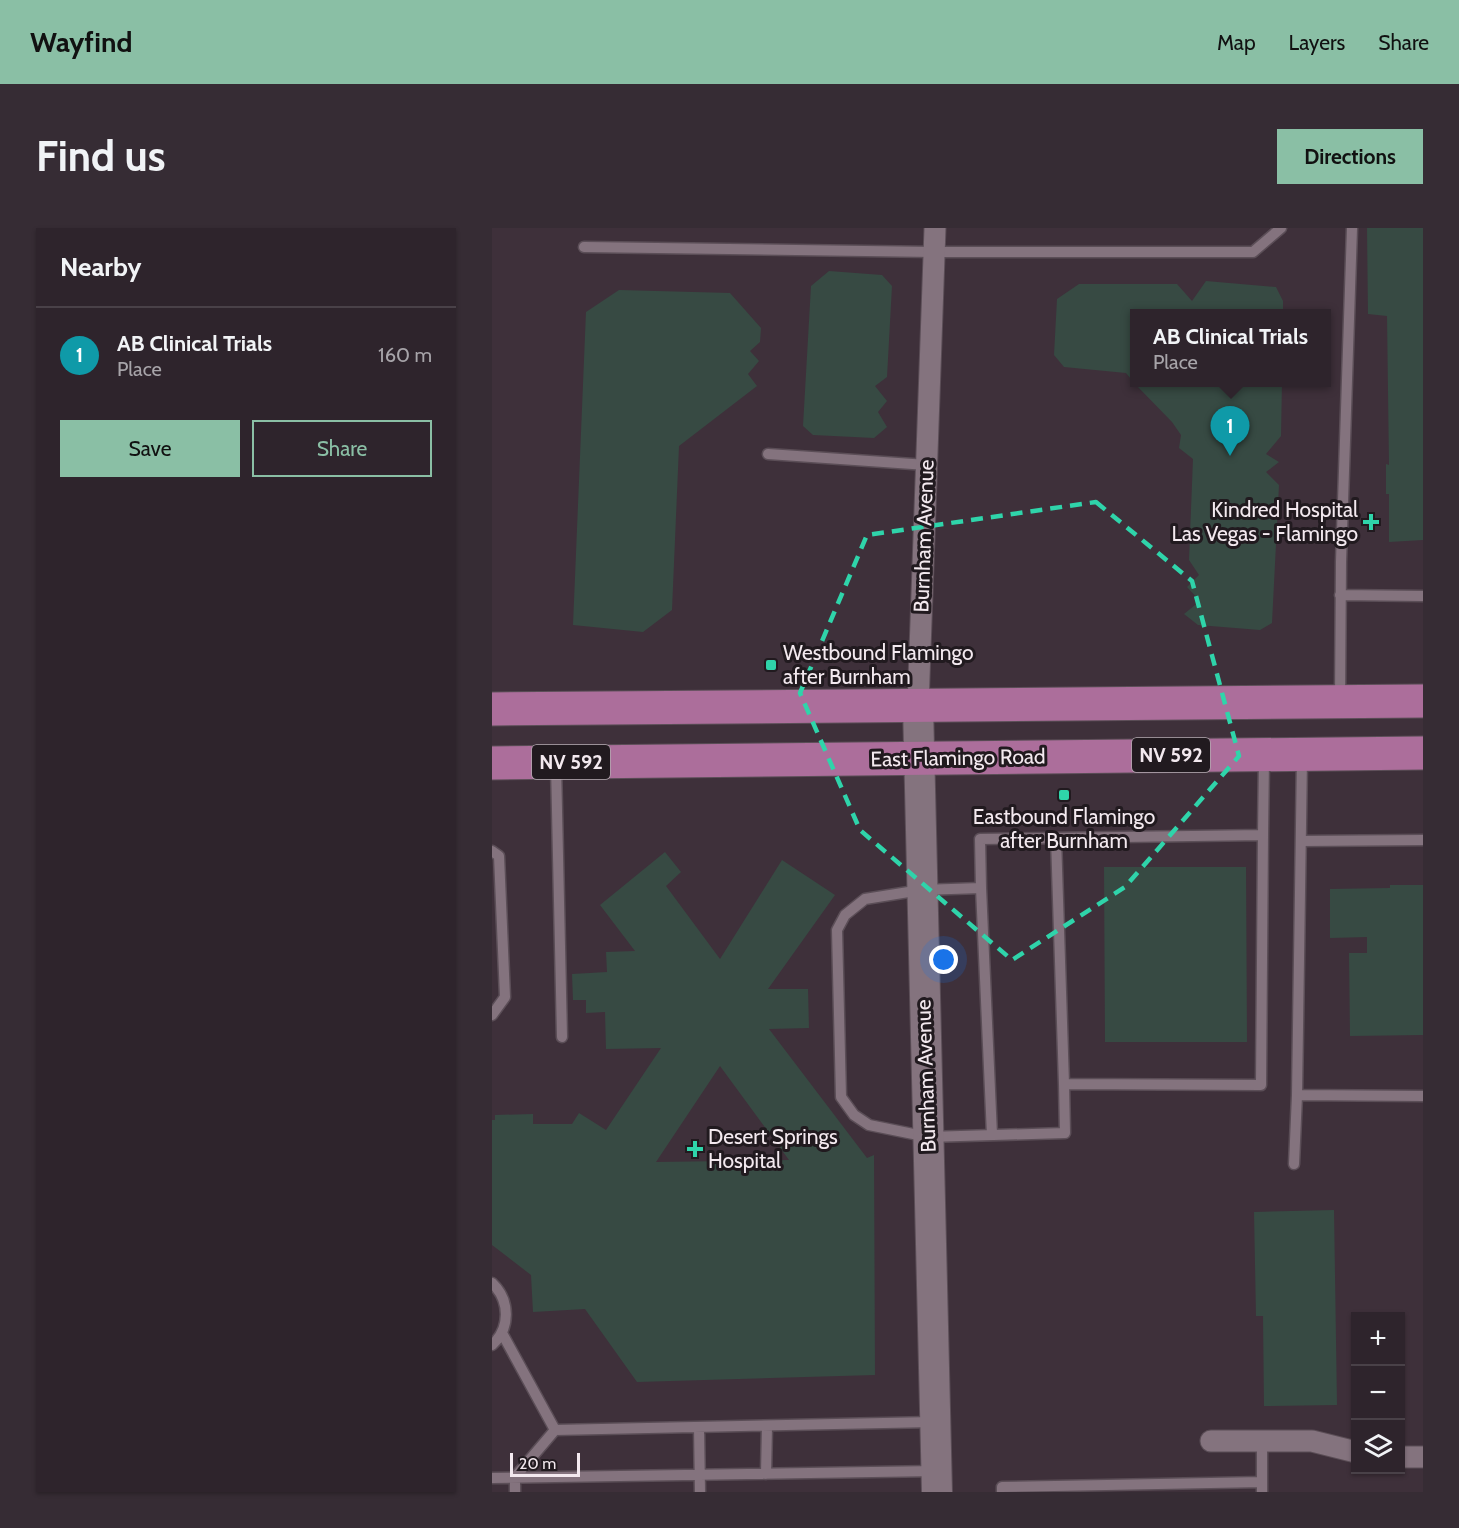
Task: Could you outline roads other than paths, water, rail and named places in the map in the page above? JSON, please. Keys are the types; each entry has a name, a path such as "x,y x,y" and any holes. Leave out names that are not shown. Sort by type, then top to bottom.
{"main road":[{"path":"492,709 1423,701"},
{"name":"East Flamingo Road","path":"492,763 1423,753"}],"street":[{"name":"Burnham Avenue","path":"935,228 918,759 937,1482"},
{"path":"1211,1442 1312,1441 1351,1451"},
{"path":"1405,1457 1423,1456"}],"lane":[{"path":"584,248 934,252 1253,252 1281,228"},
{"path":"1340,702 1340,595 1352,228"},
{"path":"768,453 927,465"},
{"path":"1340,595 1423,596"},
{"path":"1294,1164 1302,753"},
{"path":"1064,1084 1261,1085 1264,754"},
{"path":"556,762 562,1037"},
{"path":"992,1135 980,839 1263,835"},
{"path":"981,888 921,890 866,899 845,915 837,930 841,1097 854,1115 869,1125 928,1137 1065,1133 1056,838"},
{"path":"1302,841 1423,840"},
{"path":"492,851 499,856 505,997 492,1015"},
{"path":"1297,1095 1423,1096"},
{"path":"492,1283 504,1298 507,1310 502,1333 492,1345"},
{"path":"502,1333 555,1430"},
{"path":"515,1492 515,1477 555,1430 936,1422"},
{"path":"766,1474 767,1426"},
{"path":"699,1427 700,1492"},
{"path":"1002,1492 1002,1487 1262,1487 1262,1440"},
{"path":"492,1478 766,1474 937,1482"}],"place":[{"name":"AB Clinical Trials","path":"1230,456"},
{"name":"Kindred Hospital Las Vegas - Flamingo","path":"1371,522"},
{"name":"Westbound Flamingo after Burnham","path":"771,665"},
{"name":"Eastbound Flamingo after Burnham","path":"1064,795"},
{"name":"Desert Springs Hospital","path":"695,1149"}]}
